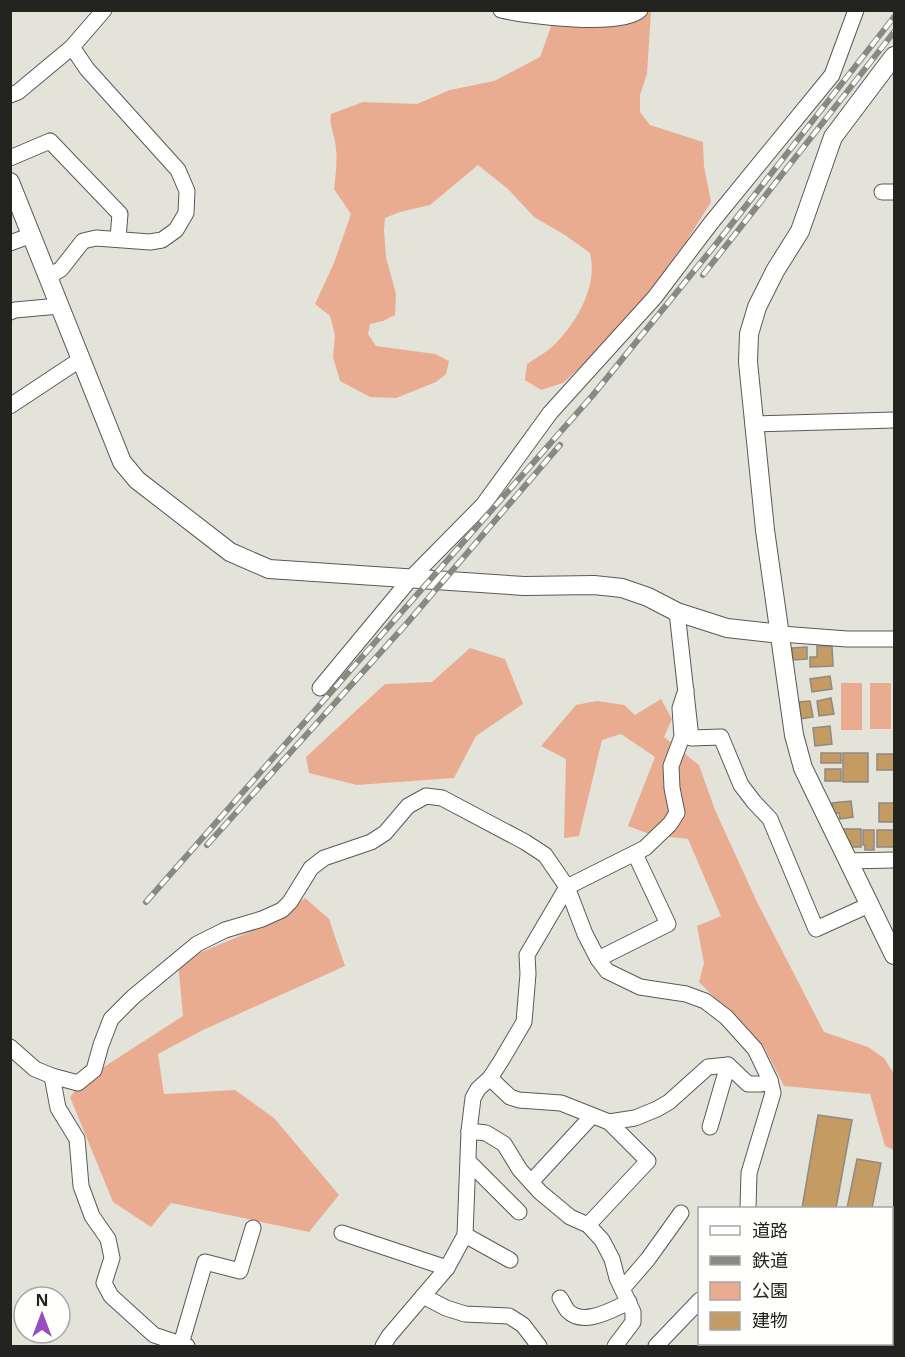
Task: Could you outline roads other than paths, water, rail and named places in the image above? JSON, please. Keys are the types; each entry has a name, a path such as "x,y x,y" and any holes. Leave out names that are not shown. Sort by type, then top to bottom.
{"street":[{"path":"10,95 18,92 72,47 104,10"},
{"path":"501,10 613,20 637,14 640,10"},
{"path":"320,688 412,577 483,504 550,413 655,297 711,223 832,75 856,10"},
{"path":"48,277 61,269 82,241 96,238 150,242 162,240 176,230 186,213 187,191 178,170 87,69 72,47"},
{"path":"894,56 833,137 800,231 775,271 757,307 749,333 748,352 753,424 765,530 794,735 802,768 894,955"},
{"path":"10,158 50,141 120,214 118,238"},
{"path":"10,182 122,462 137,480 230,552 269,569 524,586 594,585 622,588 648,597 677,612 727,628 847,639 894,639"},
{"path":"10,243 32,236"},
{"path":"10,312 59,306"},
{"path":"10,406 81,359"},
{"path":"753,424 894,420"},
{"path":"677,612 691,738 722,737 741,785 770,819 816,929 869,905"},
{"path":"383,1347 389,1336 447,1268 465,1235 469,1131 473,1098 478,1089 490,1078 524,1022 528,974 527,955 567,887 645,848 670,824 677,813 671,766 682,737 680,708 686,690"},
{"path":"10,1047 35,1069 78,1083 94,1070 111,1019 133,997 197,944 225,930 262,919 282,910 290,902 311,868 324,858 370,842 385,832 408,806 426,796 442,798 545,855 567,887 585,934 607,971 640,987 686,994 705,1001 726,1017 756,1049 770,1080 773,1093 750,1173 748,1207"},
{"path":"598,959 668,924 635,854"},
{"path":"847,861 894,860"},
{"path":"609,1122 635,1118 657,1109 669,1102 708,1067 728,1065 748,1084 761,1084 770,1080"},
{"path":"710,1127 728,1065"},
{"path":"52,1076 58,1108 77,1139 81,1186 92,1216 108,1239 112,1258 104,1283 111,1296 154,1335 184,1346 205,1262 240,1271 253,1228"},
{"path":"490,1078 510,1097 519,1100 561,1103 609,1122 648,1161 588,1225"},
{"path":"531,1182 592,1116"},
{"path":"469,1131 486,1133 504,1144 540,1192 570,1217 588,1225 602,1240 633,1312 633,1322 615,1347"},
{"path":"469,1162 519,1212"},
{"path":"560,1298 568,1311 575,1315 585,1317 602,1314 626,1295 681,1213"},
{"path":"342,1233 447,1268"},
{"path":"465,1235 510,1260"},
{"path":"423,1296 446,1308 465,1314 508,1316 523,1325 539,1347"},
{"path":"656,1347 698,1301"}],"railway":[{"path":"146,902 593,395 716,244 894,17"},
{"path":"703,275 894,32"},
{"path":"207,845 408,622 560,445"}]}
